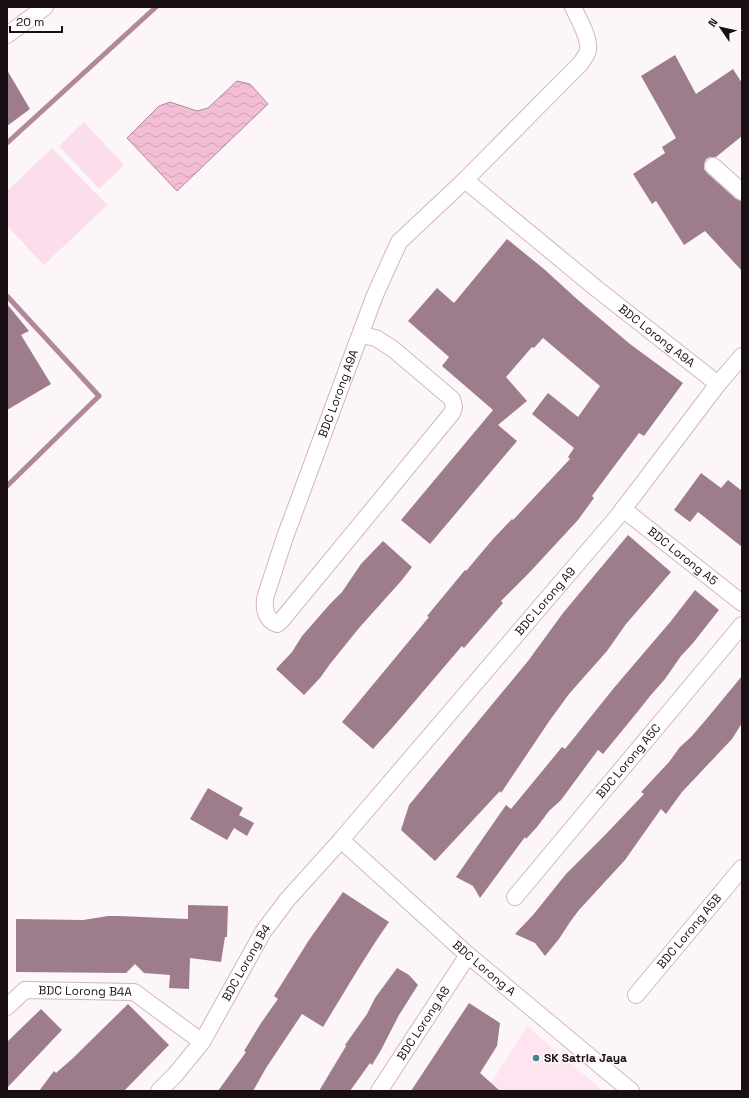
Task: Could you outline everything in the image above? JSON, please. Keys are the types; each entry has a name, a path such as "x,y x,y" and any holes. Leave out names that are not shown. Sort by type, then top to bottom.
{"street":[{"path":"7,35 45,7"},
{"name":"BDC Lorong A9A","path":"360,334 376,338 393,349 452,399 454,406 452,413 281,621 277,624 273,623 266,614 264,602 285,537 360,334 375,295 400,242 465,180 580,64 588,50 588,43 573,7"},
{"path":"713,166 742,192"},
{"name":"BDC Lorong A9A","path":"465,180 597,289 718,384"},
{"name":"BDC Lorong A9","path":"341,840 623,509 718,384 742,356"},
{"name":"BDC Lorong A5","path":"623,509 742,603"},
{"name":"BDC Lorong A5C","path":"515,897 742,625"},
{"name":"BDC Lorong A","path":"341,840 468,955 631,1091"},
{"name":"BDC Lorong B4","path":"159,1091 175,1075 202,1042 263,932 287,900 341,840"},
{"name":"BDC Lorong A5B","path":"636,995 742,868"},
{"name":"BDC Lorong A8","path":"379,1091 468,955"},
{"name":"BDC Lorong B4A","path":"7,1007 25,990 134,992 202,1042"}],"shaded area":[{"path":"84,122 124,165 99,189 59,146"},
{"path":"52,148 107,205 44,265 7,226 7,191"},
{"name":"SK Satria Jaya","path":"527,1026 603,1091 486,1091"}],"water":[{"path":"237,81 250,84 268,104 177,191 127,138 159,106 170,102 197,111 208,108"}],"building":[{"path":"675,55 696,94 733,69 742,83 742,136 716,157 706,159 704,169 736,199 742,201 742,271 705,231 684,245 656,201 652,204 633,174 665,153 662,147 676,138 641,76"},
{"path":"7,70 30,109 7,126"},
{"path":"507,239 544,269 630,344 683,383 644,436 639,433 592,496 594,498 578,520 501,601 503,603 464,648 462,646 373,749 342,722 429,617 427,616 465,570 466,571 493,539 512,519 513,520 570,459 568,457 574,448 532,414 548,393 578,417 600,386 543,338 534,348 532,347 506,377 527,401 498,425 517,441 430,544 401,520 493,410 442,366 449,357 408,321 437,288 454,303"},
{"path":"7,304 29,331 21,335 51,384 7,410"},
{"path":"701,473 721,488 728,480 742,491 742,547 698,512 690,522 674,510"},
{"path":"628,535 671,572 626,624 607,651 569,694 501,793 500,791 435,861 401,830 409,805 528,661 563,613"},
{"path":"383,541 412,567 359,628 320,678 304,695 276,669 292,652 302,636 342,592 361,564"},
{"path":"695,590 719,610 681,656 665,679 603,754 598,750 561,800 549,811 526,839 525,837 480,898 473,886 456,877 506,805 511,809 562,747 565,749"},
{"path":"742,676 742,723 732,739 682,792 666,814 661,809 625,860 579,910 545,956 535,943 515,934 533,915 566,874 644,794 641,792 669,762 680,747 691,737"},
{"path":"208,788 243,808 239,815 254,823 247,836 234,828 227,840 190,819"},
{"path":"343,892 389,922 323,1027 302,1014 266,1068 253,1091 218,1091 246,1052 244,1051 278,999 274,996 309,940"},
{"path":"188,905 228,906 227,937 225,937 221,962 190,958 189,989 169,988 170,975 144,973 135,964 126,973 16,972 16,919 83,920 108,916 119,916 188,919"},
{"path":"397,968 409,975 418,985 399,1015 372,1065 370,1063 350,1091 319,1091 346,1046 345,1045 367,1014 375,998"},
{"path":"469,1003 500,1023 497,1046 480,1073 500,1091 411,1091"},
{"path":"128,1004 169,1045 124,1091 39,1091 54,1071 56,1073 72,1059"},
{"path":"41,1009 62,1030 7,1088 7,1042"}],"waterway":[{"path":"7,143 156,7"},
{"path":"7,296 99,396 7,486"}],"place":[{"name":"SK Satria Jaya","path":"536,1058"}]}
